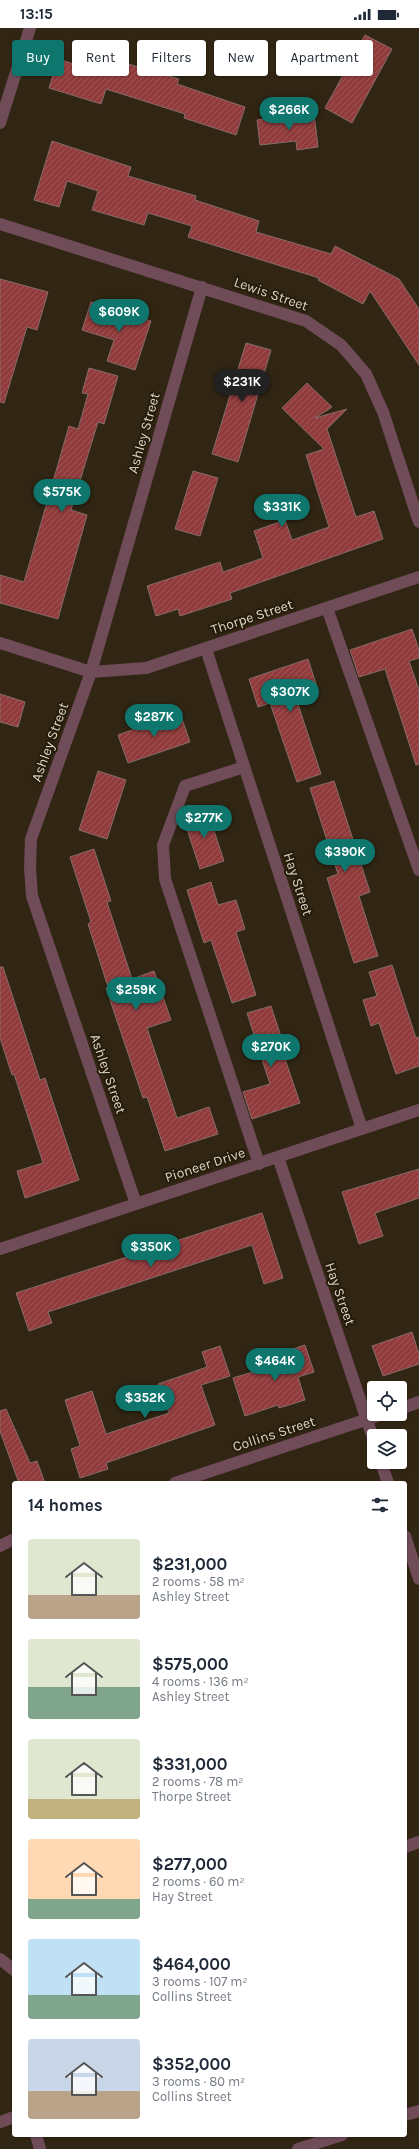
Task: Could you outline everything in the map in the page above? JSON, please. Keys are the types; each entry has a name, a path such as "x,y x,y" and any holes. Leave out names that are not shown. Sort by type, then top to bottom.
{"street":[{"path":"0,123 30,28"},
{"name":"Lewis Street","path":"0,224 306,321 341,345 366,374 383,412 419,522"},
{"name":"Ashley Street","path":"136,1204 32,896 30,868 31,839 91,672 202,287"},
{"name":"Thorpe Street","path":"91,672 146,668 419,577"},
{"path":"327,608 419,870"},
{"path":"0,643 91,672"},
{"name":"Hay Street","path":"206,649 362,1129"},
{"path":"244,767 185,786 163,845 165,880 259,1164"},
{"name":"Pioneer Drive","path":"0,1249 419,1110"},
{"name":"Hay Street","path":"278,1157 367,1419"},
{"path":"407,1406 419,1402"},
{"name":"Collins Street","path":"181,1481 367,1419"},
{"path":"383,1469 387,1481"},
{"path":"0,1546 12,1540"},
{"path":"407,1542 419,1579"},
{"path":"407,1846 419,1842"},
{"path":"0,1959 12,1968"},
{"path":"407,2114 419,2111"},
{"path":"0,2122 12,2118"},
{"path":"37,2137 40,2149"},
{"path":"298,2149 336,2137"}],"building":[{"path":"365,35 392,49 352,123 325,108 343,76 373,76 373,40 362,40"},
{"path":"64,61 72,64 72,76 129,76 129,64 137,67 137,76 169,76 179,79 177,84 245,107 236,135 184,118 185,114 106,89 101,104 49,88 53,76 64,76"},
{"path":"314,113 318,147 297,150 296,141 260,145 257,120"},
{"path":"52,141 131,167 128,176 196,196 195,200 259,221 256,232 331,254 335,246 399,279 419,309 419,365 370,291 363,304 318,280 319,278 188,237 192,226 148,213 144,225 92,210 98,191 67,181 59,207 34,200"},
{"path":"0,279 48,292 37,330 27,327 4,403 0,402"},
{"path":"91,302 151,321 135,370 107,361 114,340 82,330"},
{"path":"246,343 271,350 238,462 212,454"},
{"path":"89,368 118,376 104,424 98,422 71,510 87,515 58,619 0,603 0,575 24,582 69,426 78,429 88,394 82,393"},
{"path":"307,383 332,407 315,418 347,409 327,429 356,517 374,511 383,539 230,593 232,599 180,616 178,609 156,616 147,586 220,562 223,572 263,558 254,531 285,520 292,540 329,527 306,455 324,449 282,408"},
{"path":"193,471 218,478 200,536 175,529"},
{"path":"412,629 419,650 419,658 409,661 419,690 419,764 416,765 385,669 359,677 350,650"},
{"path":"308,659 317,687 295,695 321,774 297,782 270,703 258,707 249,679"},
{"path":"0,694 25,702 18,727 0,722"},
{"path":"180,713 190,742 128,763 118,735"},
{"path":"98,771 126,780 107,839 79,830"},
{"path":"334,781 370,892 359,896 378,956 354,963 327,878 338,874 310,788"},
{"path":"207,809 224,861 200,869 183,817"},
{"path":"94,849 111,901 107,902 132,979 154,971 171,1020 147,1028 177,1118 209,1107 218,1134 165,1151 147,1097 143,1098 106,988 108,987 88,924 91,922 70,857"},
{"path":"211,882 218,905 236,900 245,929 236,932 256,995 232,1003 211,940 204,943 187,890"},
{"path":"392,965 416,1038 419,1037 419,1066 396,1074 379,1023 371,1026 363,1000 377,996 369,972"},
{"path":"0,967 3,967 40,1080 45,1078 79,1180 25,1198 17,1171 43,1163 14,1074 12,1075 0,1038"},
{"path":"271,1006 288,1058 285,1059 300,1103 252,1119 243,1092 270,1084 247,1013"},
{"path":"419,1169 419,1198 375,1213 383,1236 359,1244 342,1192"},
{"path":"262,1213 283,1278 264,1284 252,1245 48,1312 52,1323 29,1331 16,1293"},
{"path":"412,1332 419,1354 419,1364 383,1376 372,1346"},
{"path":"305,1345 314,1372 298,1377 305,1400 279,1408 278,1405 245,1416 233,1378 266,1368 263,1359"},
{"path":"220,1346 230,1376 201,1385 215,1425 106,1463 108,1469 80,1478 71,1449 80,1446 65,1400 92,1391 106,1434 169,1413 158,1384 207,1367 202,1352"},
{"path":"6,1409 30,1463 37,1461 44,1481 18,1481 0,1431 0,1411"}]}
